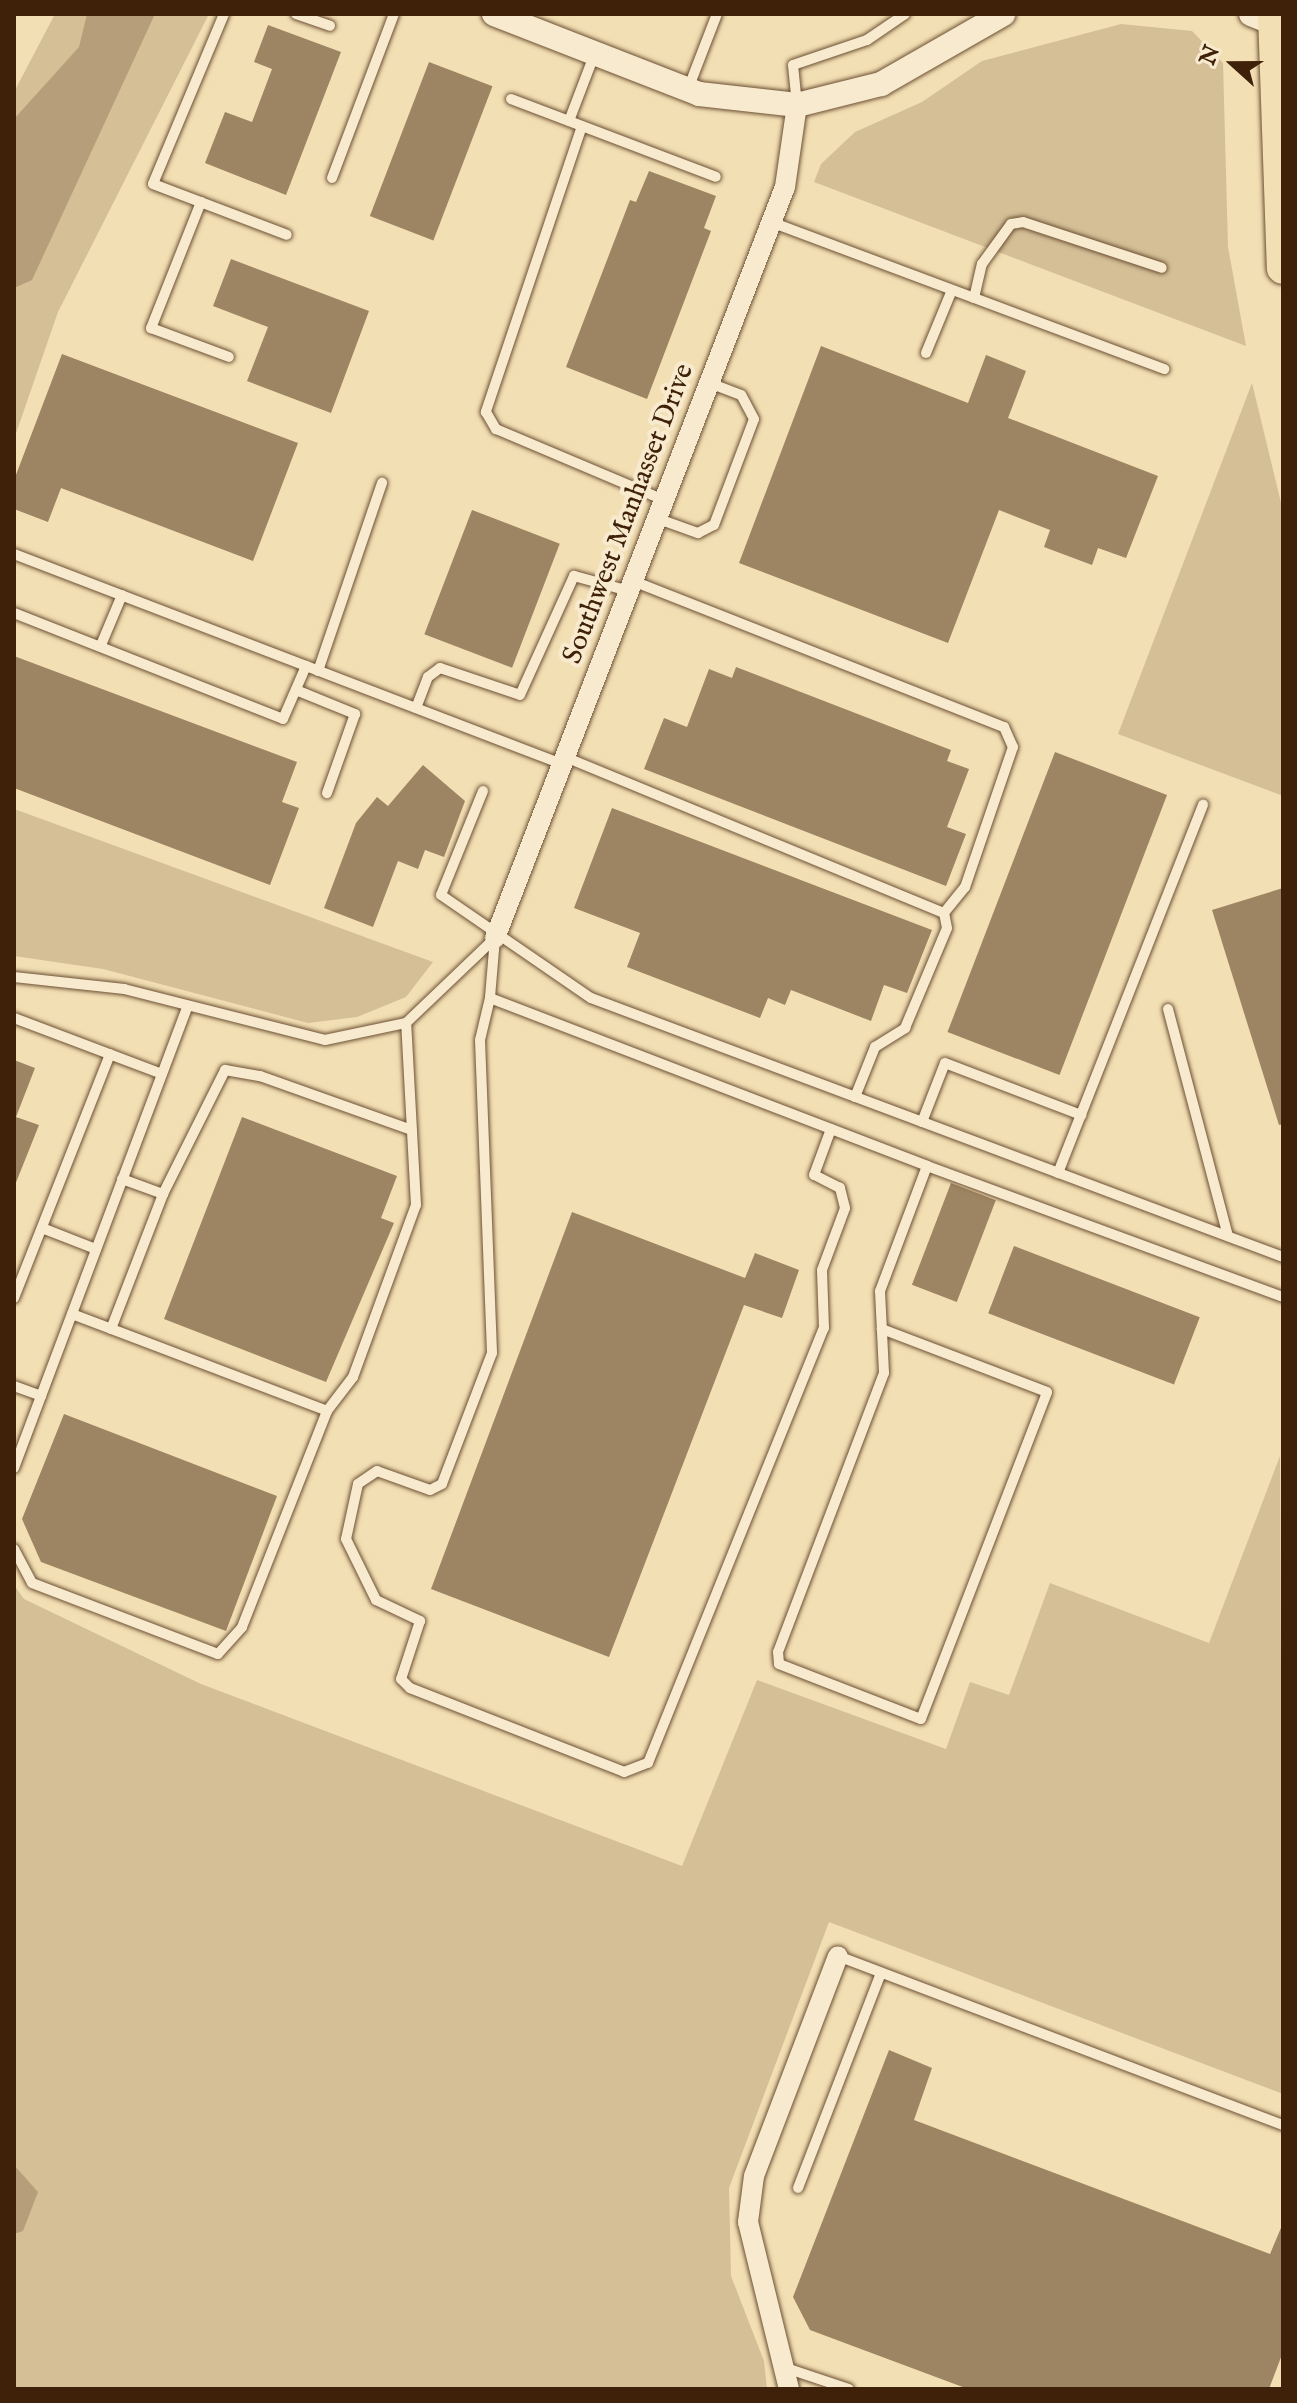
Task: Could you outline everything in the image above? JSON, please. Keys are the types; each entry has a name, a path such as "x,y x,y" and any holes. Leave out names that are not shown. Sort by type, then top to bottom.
{"highway":[{"path":"1270,20 1283,268"}],"street":[{"path":"494,14 688,89 727,101 797,105 881,84 1003,14"},
{"name":"Southwest Manhasset Drive","path":"495,938 771,222 797,105"},
{"path":"789,2379 748,2222 754,2176 838,1956"}],"lane":[{"path":"224,14 153,184 287,235"},
{"path":"296,14 330,26"},
{"path":"332,178 394,14"},
{"path":"688,89 717,14"},
{"path":"797,105 793,65 867,40 905,14"},
{"path":"569,121 595,53"},
{"path":"511,99 716,177"},
{"path":"582,126 486,412 496,429 624,483 698,533 714,525 754,419 741,395 709,383"},
{"path":"201,202 151,328 229,357"},
{"path":"771,222 1164,369"},
{"path":"974,298 982,264 1011,224 1023,222 1162,268"},
{"path":"926,353 952,290"},
{"path":"318,671 382,483"},
{"path":"14,554 563,761 944,913"},
{"path":"416,708 428,677 440,668 520,695 574,576 631,586 1004,727 1013,747 965,887 944,913"},
{"path":"101,645 122,595"},
{"path":"14,613 283,719 306,666"},
{"path":"296,690 355,714 327,793"},
{"path":"483,791 441,895 495,938 591,998 1283,1257"},
{"path":"1058,1173 1203,805"},
{"path":"855,1097 875,1047 905,1028 947,928 944,913"},
{"path":"495,938 490,998 480,1040 492,1353 442,1484 430,1490 377,1471 358,1484 346,1539 376,1600 420,1621 401,1679 410,1688 637,1773 648,1763 824,1328 822,1270 845,1208 840,1188 814,1175 831,1129"},
{"path":"14,977 124,989 325,1040 406,1023 495,938"},
{"path":"490,998 927,1166 1283,1297"},
{"path":"14,1468 187,1007"},
{"path":"1168,1009 1228,1236"},
{"path":"14,1018 162,1074"},
{"path":"14,1549 32,1583 218,1654 242,1627 327,1411 353,1377 416,1205 406,1023"},
{"path":"14,1298 110,1054"},
{"path":"922,1122 945,1063 1081,1115"},
{"path":"111,1329 163,1194 225,1070 260,1076 412,1130"},
{"path":"882,1329 1047,1392 921,1719 779,1664 884,1373 880,1291 927,1166"},
{"path":"122,1179 163,1194"},
{"path":"42,1228 96,1249"},
{"path":"72,1314 327,1411"},
{"path":"14,1386 41,1396"},
{"path":"838,1956 1283,2125"},
{"path":"798,2188 881,1973"},
{"path":"789,2379 849,2389"}],"shaded area":[{"path":"55,14 209,14 58,312 14,439 14,92"},
{"path":"87,14 155,14 32,280 14,288 14,119 79,47"},
{"path":"1121,24 1192,31 1223,63 1228,247 1246,346 814,182 821,164 855,132 922,102 982,61"},
{"path":"1252,383 1283,511 1283,796 1118,734"},
{"path":"14,809 433,962 406,997 357,1017 308,1023 103,969 14,956"},
{"path":"1280,1456 1283,2094 829,1922 729,2188 731,2276 764,2361 767,2389 14,2389 14,1585 24,1599 201,1684 682,1866 757,1680 946,1749 970,1682 1009,1695 1050,1583 1209,1643"},
{"path":"14,2165 38,2192 23,2231 14,2234"}],"building":[{"path":"268,25 341,52 286,195 205,163 225,112 252,122 272,69 254,62"},
{"path":"429,62 492,86 433,240 370,216"},
{"path":"649,171 716,196 704,228 711,231 647,399 566,367 630,200 636,202"},
{"path":"231,259 369,311 331,413 247,381 268,327 213,306"},
{"path":"821,346 968,403 986,355 1026,371 1008,418 1158,476 1126,558 1098,548 1092,565 1044,547 1050,530 999,510 948,643 739,563"},
{"path":"62,354 298,443 253,561 61,488 48,522 14,509 14,480"},
{"path":"472,510 560,544 512,668 424,634"},
{"path":"14,656 297,762 282,802 299,808 270,885 14,788"},
{"path":"736,667 951,750 947,761 969,769 947,827 966,834 946,886 644,769 664,718 687,727 709,669 732,678"},
{"path":"1055,752 1167,795 1060,1075 947,1032"},
{"path":"423,765 465,801 444,857 425,850 418,869 398,861 373,927 324,908 356,823 377,797 388,806"},
{"path":"612,808 932,930 907,993 884,985 871,1021 791,990 785,1005 768,998 760,1018 627,967 640,933 574,908"},
{"path":"1283,888 1283,1124 1279,1125 1212,910"},
{"path":"14,1060 35,1068 16,1117 39,1125 15,1185"},
{"path":"242,1117 397,1176 381,1218 394,1223 326,1382 164,1319"},
{"path":"951,1183 996,1200 957,1302 912,1285"},
{"path":"572,1212 745,1278 755,1253 799,1270 782,1318 744,1305 609,1657 431,1589"},
{"path":"1014,1246 1200,1317 1174,1385 988,1313"},
{"path":"64,1414 277,1496 226,1631 41,1562 22,1519"},
{"path":"889,2050 932,2068 914,2120 1270,2254 1283,2223 1283,2352 1269,2389 968,2389 810,2330 793,2297"}]}
